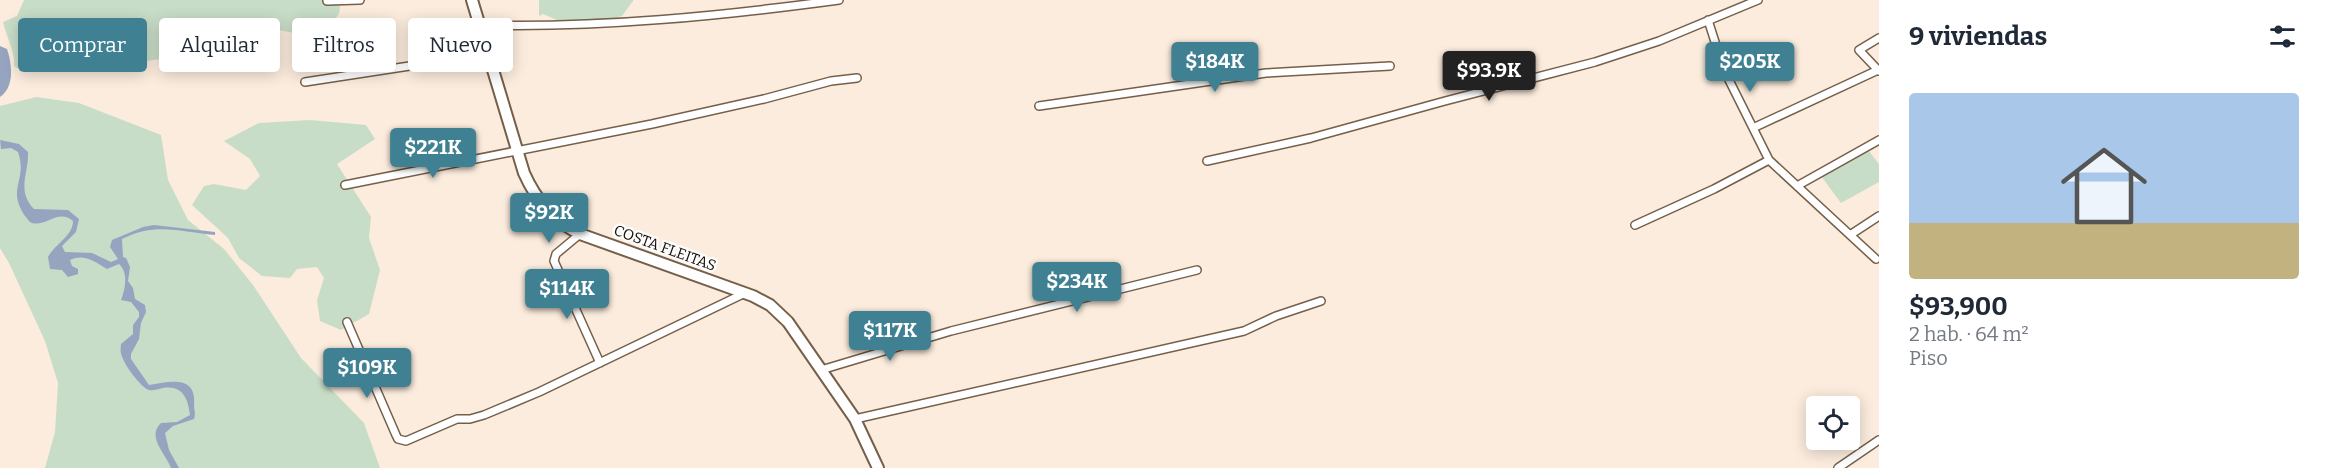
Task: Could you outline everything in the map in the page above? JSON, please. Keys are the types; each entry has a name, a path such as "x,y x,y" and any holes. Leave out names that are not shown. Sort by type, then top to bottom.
{"main road":[{"name":"COSTA FLEITAS","path":"472,0 478,18"},
{"name":"COSTA FLEITAS","path":"493,72 528,183 546,209 559,222 580,234 745,293 779,311 855,419 878,468"}],"street":[{"path":"327,1 360,0"},
{"path":"513,26 544,27 762,11 839,0"},
{"path":"1207,161 1311,138 1595,62 1659,41 1758,0"},
{"path":"1708,20 1724,70 1769,160 1876,259"},
{"path":"1753,128 1878,70 1859,50 1879,38"},
{"path":"305,82 408,66"},
{"path":"1039,106 1266,73 1390,66"},
{"path":"345,185 652,124 764,99 831,81 856,78"},
{"path":"1797,186 1879,140"},
{"path":"1635,225 1705,194 1769,160"},
{"path":"1850,235 1879,216"},
{"path":"580,234 556,254 554,261 600,363"},
{"path":"821,370 951,331 1197,270"},
{"path":"347,322 396,435 406,441 457,419 470,419 483,415 600,363 745,293"},
{"path":"855,419 1244,331 1276,316 1321,302"},
{"path":"1838,468 1879,440"}],"green space":[{"path":"24,0 341,0 339,14 336,18 292,18 292,33 280,30 280,18 159,18 159,59 147,61 147,18 18,18 18,68 14,66 12,50 3,22 17,16"},
{"path":"539,0 633,1 622,16 600,22 572,23 543,14 539,16"},
{"path":"36,97 79,103 161,135 168,180 188,220 224,249 253,285 301,358 364,423 380,468 45,468 55,432 58,383 45,341 0,248 0,106"},
{"path":"310,120 366,125 375,139 337,164 371,217 369,238 380,270 369,314 341,330 320,321 317,300 324,278 317,267 297,269 290,278 262,276 239,258 228,238 192,205 204,186 214,184 246,190 260,176 250,159 224,141 259,123"},
{"path":"1868,150 1879,164 1879,182 1841,203 1821,176"}],"water":[{"path":"0,46 7,49 11,75 5,93 0,97"},
{"path":"0,140 19,144 28,152 24,188 34,209 68,210 79,219 76,232 62,246 65,252 92,253 111,262 118,259 110,247 112,240 143,227 154,225 215,232 215,235 157,229 122,239 123,257 126,258 130,267 128,281 133,288 135,299 145,305 146,312 131,359 149,385 180,382 191,388 194,395 194,419 173,426 165,433 169,450 179,468 171,468 158,446 156,434 161,423 177,422 190,415 188,404 183,394 175,389 151,390 146,388 137,380 125,362 121,344 133,334 133,325 139,317 139,312 131,302 121,300 125,281 122,268 119,264 107,269 89,259 80,257 70,260 72,266 78,269 78,274 68,277 62,270 50,269 48,257 67,236 73,221 63,216 37,224 29,221 17,198 21,170 18,152 11,148 1,149"}]}
